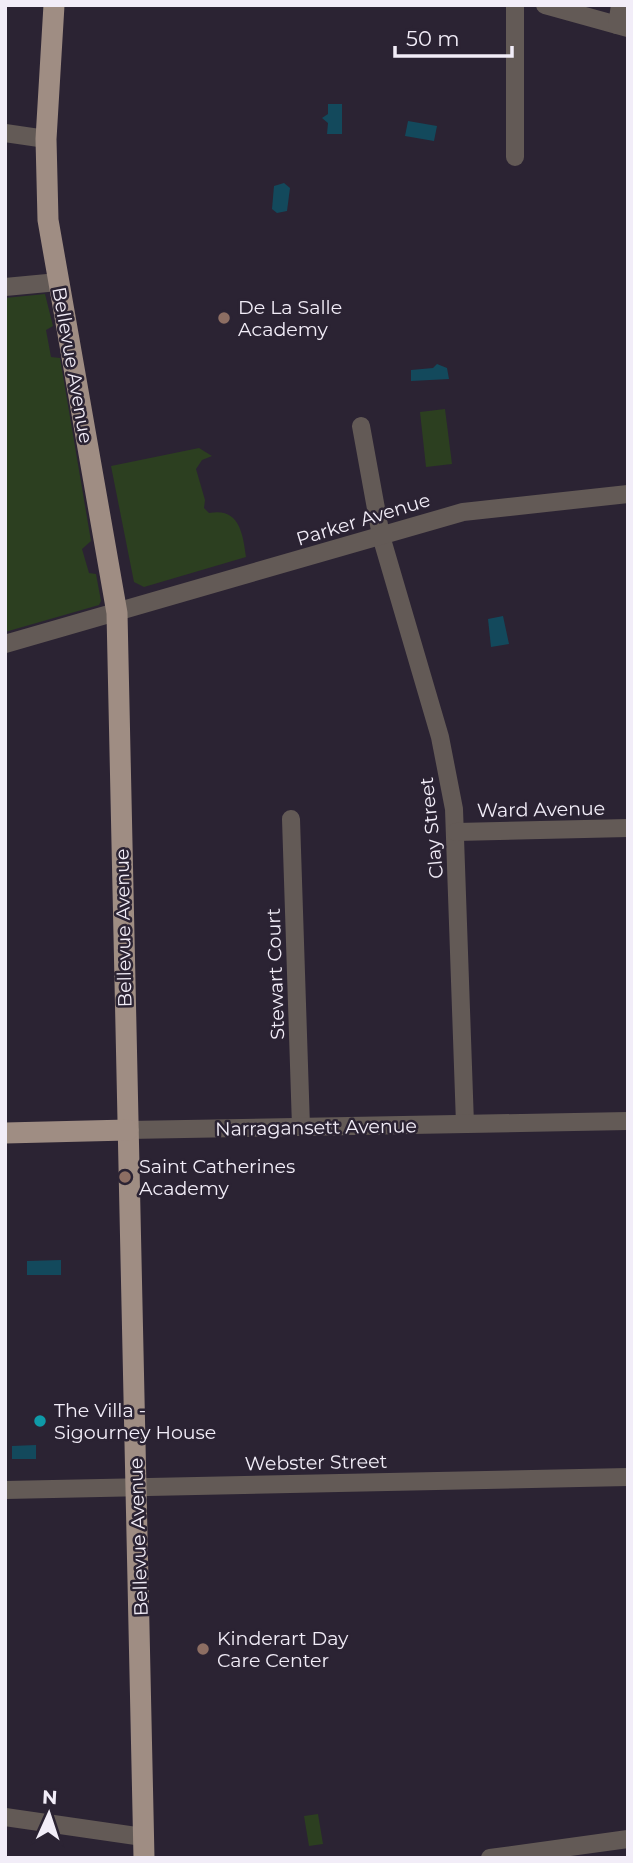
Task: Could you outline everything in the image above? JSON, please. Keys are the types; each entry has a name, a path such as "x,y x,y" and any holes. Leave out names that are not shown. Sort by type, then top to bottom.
{"main road":[{"name":"Bellevue Avenue","path":"54,5 46,139 46,199 58,282 117,613 144,1847"},
{"name":"Narragansett Avenue","path":"5,1132 128,1130"}],"street":[{"path":"514,157 515,5"},
{"path":"545,5 622,26 620,5"},
{"path":"5,133 46,139"},
{"path":"5,287 58,282"},
{"name":"Clay Street","path":"361,426 381,536 440,737 456,832 465,1124"},
{"name":"Parker Avenue","path":"5,644 463,512 628,494"},
{"name":"Stewart Court","path":"291,819 301,1127"},
{"name":"Ward Avenue","path":"456,832 628,828"},
{"name":"Narragansett Avenue","path":"128,1130 628,1121"},
{"name":"Webster Street","path":"5,1490 628,1477"},
{"path":"5,1817 144,1847"},
{"path":"490,1858 628,1839"}],"green space":[{"path":"45,294 53,326 46,330 51,357 60,358 91,541 82,549 89,573 96,574 101,601 99,605 5,632 5,298"},
{"path":"445,409 452,464 426,467 420,412"},
{"path":"199,448 212,456 202,460 196,469 205,500 204,508 209,513 219,512 233,518 241,531 246,557 144,587 134,582 111,466"},
{"path":"318,1814 323,1844 309,1846 304,1816"}],"water":[{"path":"328,104 342,104 342,134 327,134 328,123 322,118 328,114"},
{"path":"408,121 437,126 434,141 405,136"},
{"path":"284,183 290,188 287,211 277,213 272,209 274,186"},
{"path":"437,364 447,368 449,379 411,381 411,370 433,368"},
{"path":"503,616 509,644 491,647 488,619"},
{"path":"61,1260 61,1275 27,1275 27,1261"},
{"path":"36,1445 36,1459 12,1459 12,1446"}],"place":[{"name":"De La Salle Academy","path":"224,318"},
{"name":"Saint Catherines Academy","path":"125,1177"},
{"name":"The Villa - Sigourney House","path":"40,1421"},
{"name":"Kinderart Day Care Center","path":"203,1649"}]}
